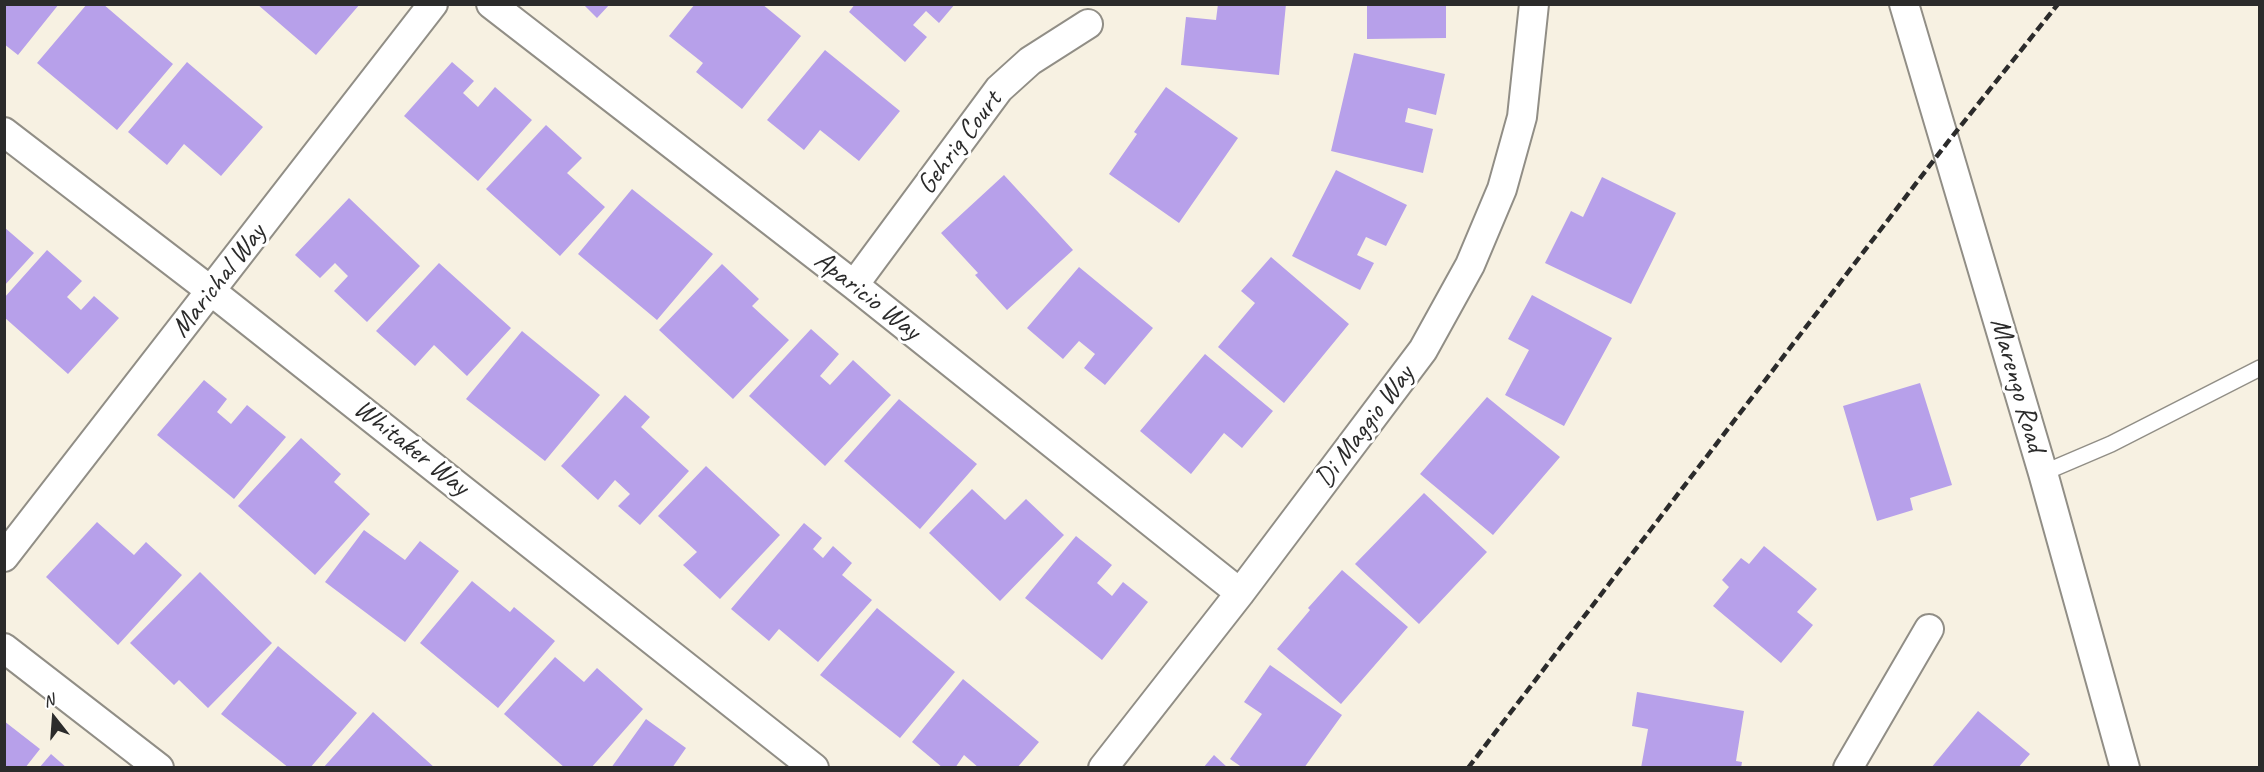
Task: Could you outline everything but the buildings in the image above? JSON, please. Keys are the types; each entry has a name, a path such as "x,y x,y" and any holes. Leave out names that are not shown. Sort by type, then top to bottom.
{"street":[{"name":"Marichal Way","path":"4,557 433,4"},
{"name":"Aparicio Way","path":"491,4 854,285 1240,593"},
{"name":"Di Maggio Way","path":"1104,768 1424,350 1470,265 1502,189 1519,127 1532,39 1534,4"},
{"name":"Marengo Road","path":"1904,4 2043,473 2126,768"},
{"name":"Gehrig Court","path":"854,285 999,89 1029,61 1088,24"},
{"name":"Whitaker Way","path":"4,132 211,291 814,768"},
{"path":"1848,768 1929,629"},
{"path":"4,648 159,768"}],"lane":[{"path":"2043,473 2111,444 2259,368"}],"railway":[{"path":"1468,768 1947,143 2058,4"}]}
